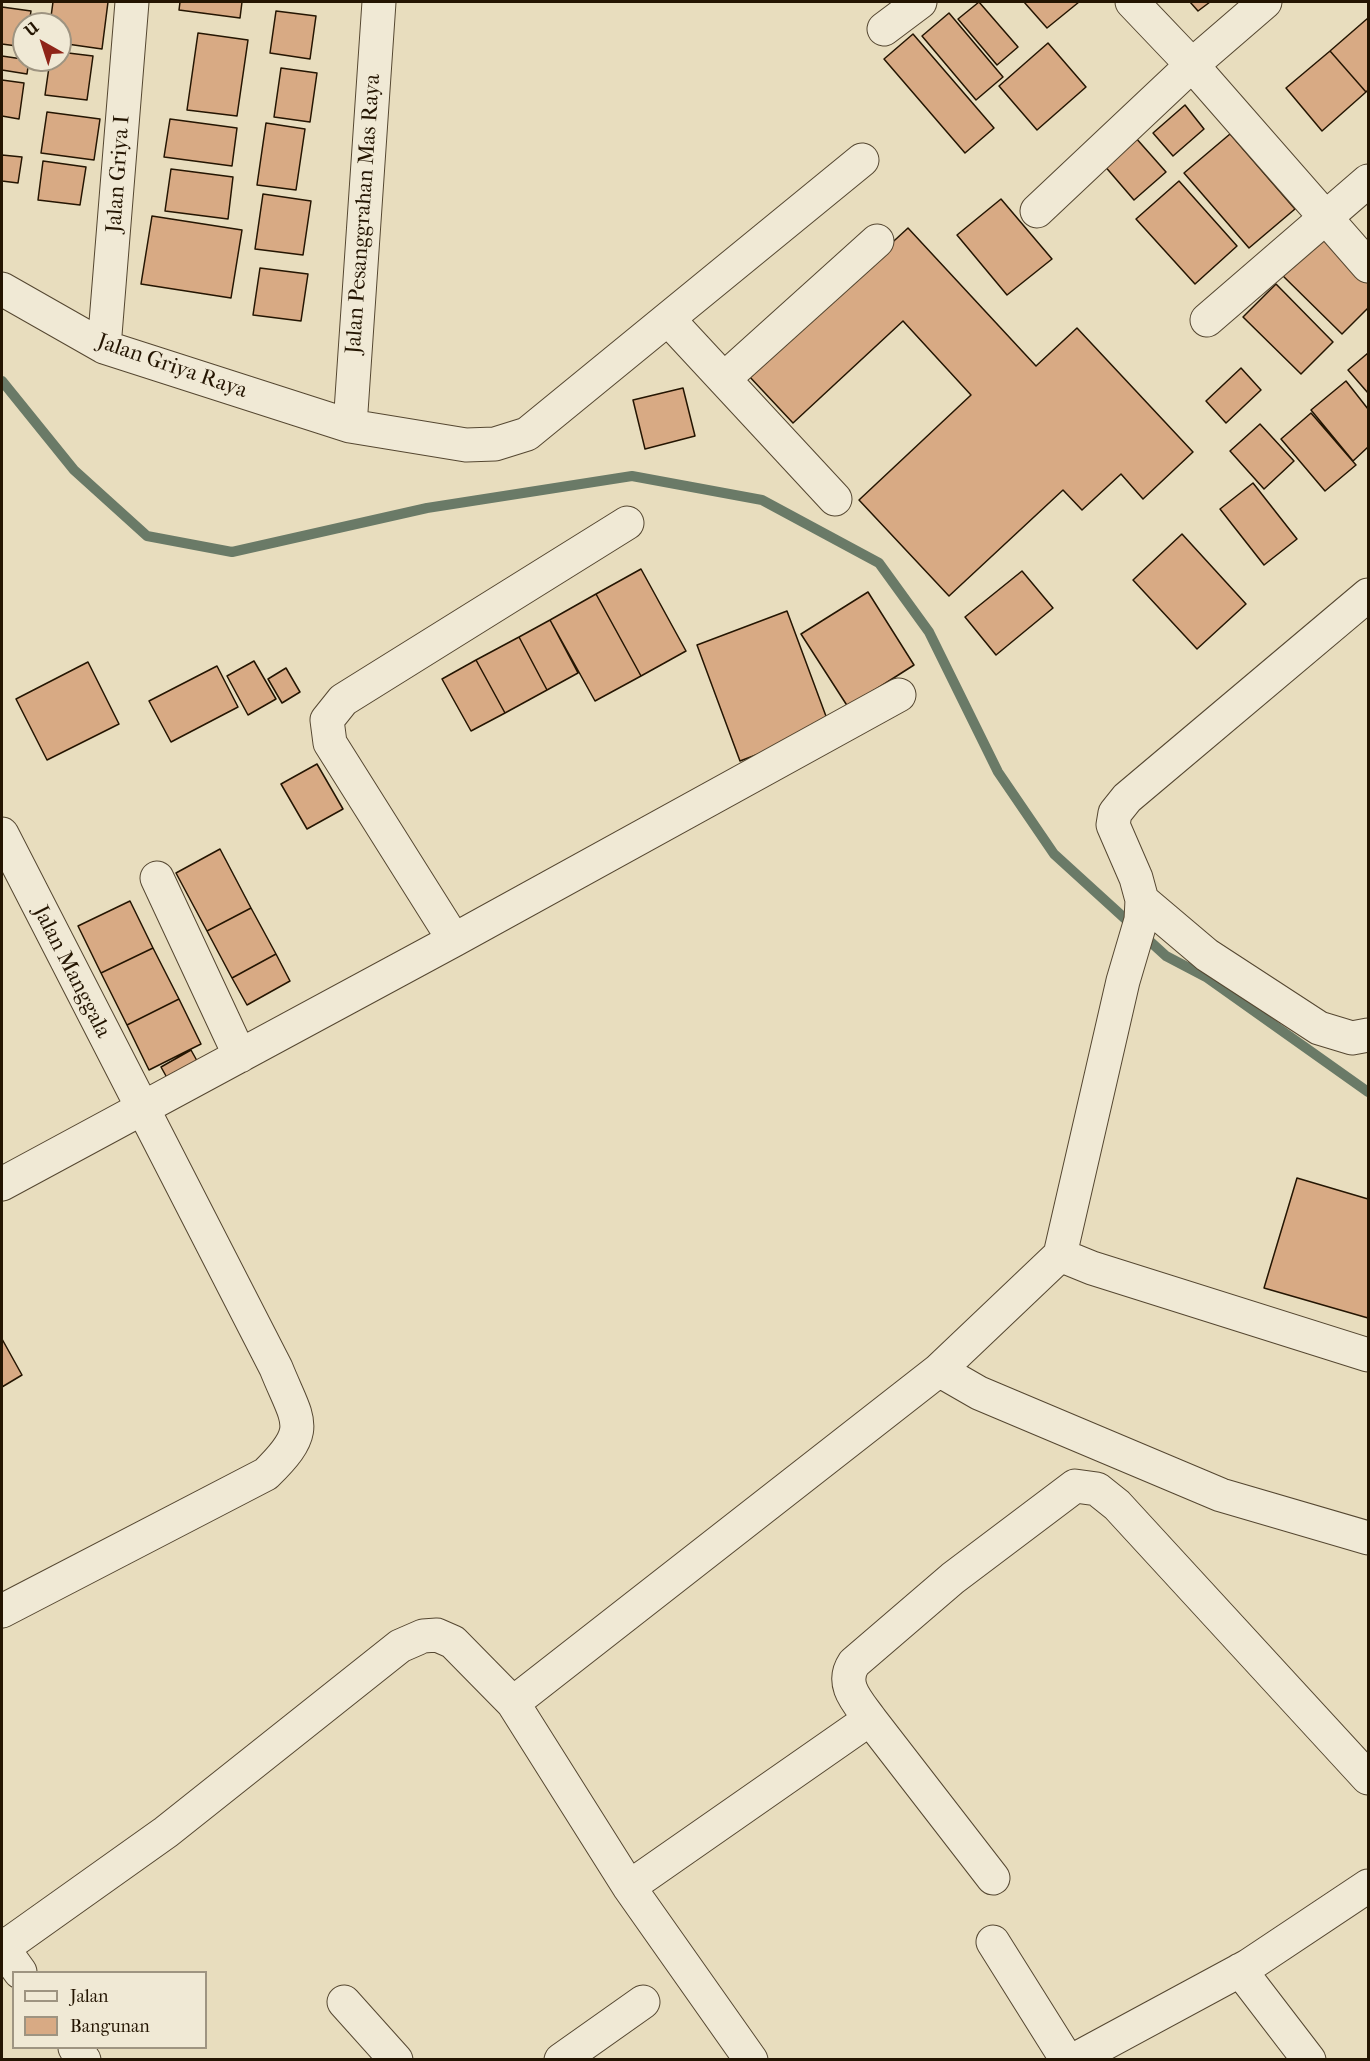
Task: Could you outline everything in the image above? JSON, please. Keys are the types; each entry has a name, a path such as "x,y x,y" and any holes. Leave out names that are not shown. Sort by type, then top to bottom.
{"street":[{"name":"Jalan Griya I","path":"104,347 132,2"},
{"name":"Jalan Pesanggrahan Mas Raya","path":"350,426 379,2"},
{"path":"884,29 920,2"},
{"path":"1132,2 1192,65 1368,266"},
{"path":"1037,211 1192,65 1265,2"},
{"name":"Jalan Griya Raya","path":"2,289 104,347 350,426 466,445 495,444 527,434 672,325 862,160"},
{"path":"1208,320 1368,181"},
{"path":"716,369 877,241"},
{"path":"672,325 716,369 835,499"},
{"path":"454,940 330,743 327,720 343,700 627,523"},
{"path":"513,1703 939,1370 1060,1254 1138,923 1136,878 1114,831 1115,813 1127,798 1368,595"},
{"path":"2,1184 454,940 898,695"},
{"name":"Jalan Manggala","path":"2,834 141,1109 276,1368 298,1423 296,1439 287,1453 266,1474 2,1611"},
{"path":"157,878 240,1056"},
{"path":"1138,923 1207,955 1319,1028 1352,1038 1368,1035"},
{"path":"1060,1254 1092,1268 1368,1355"},
{"path":"939,1370 979,1393 1221,1494 1368,1538"},
{"path":"993,1878 870,1719 848,1684 848,1672 854,1663 952,1578 1075,1486 1098,1489 1117,1505 1368,1778"},
{"path":"19,1971 2,1946 10,1943 166,1832 400,1646 423,1636 438,1635 453,1642 513,1703 629,1887 751,2060"},
{"path":"629,1887 870,1719"},
{"path":"1074,2060 1240,1970 1368,1886"},
{"path":"993,1942 1067,2060"},
{"path":"1240,1970 1309,2060"},
{"path":"344,2002 396,2060"},
{"path":"561,2060 643,2002"}],"building":[{"path":"53,2 108,2 102,49 72,45 72,12 52,12"},
{"path":"180,2 242,2 240,18 179,10"},
{"path":"979,2 1018,47 997,65 958,19"},
{"path":"1024,2 1079,2 1047,28"},
{"path":"1190,2 1210,2 1198,11"},
{"path":"2,7 31,11 12,12 12,45 2,44"},
{"path":"276,11 316,16 310,59 270,53"},
{"path":"949,13 1003,77 976,100 922,36"},
{"path":"1368,18 1368,90 1366,92 1330,51"},
{"path":"198,33 248,40 237,116 187,110"},
{"path":"913,34 994,128 965,153 884,59"},
{"path":"1048,43 1086,87 1037,130 999,86"},
{"path":"1330,51 1366,92 1322,131 1286,88"},
{"path":"72,53 93,56 87,100 45,95 48,72 72,72"},
{"path":"2,56 12,57 12,72 2,70"},
{"path":"281,68 317,73 310,122 274,117"},
{"path":"2,80 24,83 19,119 2,116"},
{"path":"1185,105 1204,129 1173,156 1153,133"},
{"path":"47,112 100,119 94,160 41,153"},
{"path":"170,119 237,128 232,166 164,157"},
{"path":"266,123 305,129 296,190 257,185"},
{"path":"1230,134 1295,209 1249,248 1184,173"},
{"path":"1135,137 1166,172 1134,200 1103,164"},
{"path":"2,155 22,157 18,183 2,181"},
{"path":"43,161 86,167 80,205 38,200"},
{"path":"171,169 233,177 228,219 165,211"},
{"path":"1179,181 1237,246 1195,284 1136,219"},
{"path":"263,194 311,201 303,255 255,249"},
{"path":"1001,199 1052,259 1007,295 957,235"},
{"path":"152,216 242,230 231,298 141,284"},
{"path":"908,228 1036,366 1077,328 1193,452 1143,499 1121,474 1082,510 1063,490 949,596 859,500 971,395 903,321 793,423 748,375"},
{"path":"1319,231 1368,280 1368,308 1342,334 1279,272"},
{"path":"260,268 308,274 301,321 253,315"},
{"path":"1276,284 1333,342 1301,374 1243,317"},
{"path":"1368,353 1368,393 1348,370"},
{"path":"1241,368 1261,390 1226,423 1206,401"},
{"path":"1346,381 1368,409 1368,447 1353,461 1311,410"},
{"path":"683,388 695,436 645,449 633,400"},
{"path":"1311,413 1356,465 1325,491 1281,439"},
{"path":"1260,424 1294,461 1264,489 1230,451"},
{"path":"1253,483 1297,539 1264,565 1220,509"},
{"path":"1182,534 1246,604 1197,649 1133,580"},
{"path":"641,569 686,651 641,676 596,594"},
{"path":"1022,571 1053,608 996,655 965,617"},
{"path":"868,592 914,665 848,707 801,634"},
{"path":"596,594 641,676 595,701 550,620"},
{"path":"787,611 830,727 740,761 697,645"},
{"path":"550,620 578,673 547,690 519,637"},
{"path":"519,637 547,690 505,713 476,660"},
{"path":"476,660 505,713 471,731 442,679"},
{"path":"254,661 276,699 248,715 227,676"},
{"path":"88,662 119,724 47,760 16,699"},
{"path":"217,666 238,707 171,742 149,701"},
{"path":"286,668 300,692 282,703 268,679"},
{"path":"317,764 343,809 307,829 281,784"},
{"path":"220,849 251,908 207,931 176,873"},
{"path":"130,901 153,948 101,973 78,926"},
{"path":"251,908 276,954 232,978 207,931"},
{"path":"153,948 179,999 127,1025 101,973"},
{"path":"276,954 290,981 247,1005 232,978"},
{"path":"179,999 201,1044 149,1070 127,1025"},
{"path":"191,1050 201,1068 171,1085 161,1067"},
{"path":"1297,1178 1368,1199 1368,1318 1264,1288"},
{"path":"2,1339 22,1375 2,1387"}],"waterway":[{"path":"2,381 74,470 147,536 232,552 427,508 632,476 762,500 879,563 929,632 998,772 1054,854 1166,956 1206,977 1368,1092"}]}
